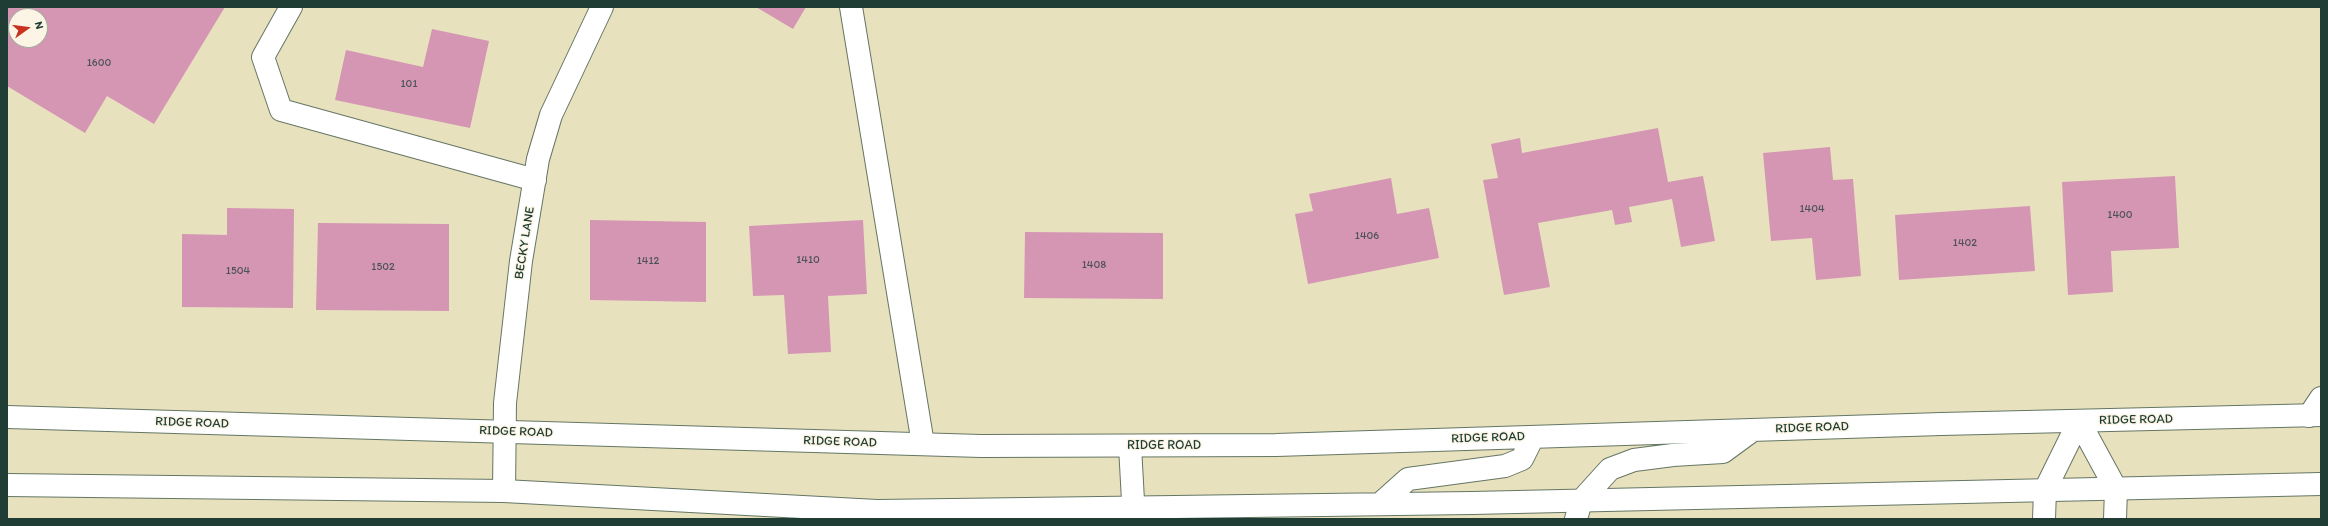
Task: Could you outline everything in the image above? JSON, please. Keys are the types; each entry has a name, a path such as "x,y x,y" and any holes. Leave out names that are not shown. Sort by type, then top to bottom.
{"main road":[{"path":"291,7 264,57 281,110 535,180"},
{"name":"BECKY LANE","path":"504,491 505,403 521,261 538,159 551,115 602,7"},
{"path":"850,7 923,444"},
{"path":"2315,416 2321,398"},
{"name":"RIDGE ROAD","path":"7,417 923,444 1130,446 1276,445 1753,430 2315,416"},
{"path":"2079,421 2116,489 2115,519"},
{"path":"2044,519 2045,490 2079,421"},
{"path":"1578,510 1610,469 1634,460 1672,455 1723,452 1753,430"},
{"path":"1380,504 1408,479 1504,466 1522,459 1533,437"},
{"path":"1130,446 1133,513"},
{"path":"7,485 504,491 877,511 1133,513 1380,504 1578,510 2045,490 2321,484"}],"building":[{"path":"7,7 225,7 154,124 107,96 85,133 7,86"},
{"path":"756,7 806,7 793,29"},
{"path":"432,29 489,41 470,128 335,100 346,50 423,67"},
{"path":"1658,128 1668,182 1703,176 1715,241 1681,247 1672,199 1629,207 1632,222 1615,225 1612,210 1538,223 1550,287 1504,295 1483,180 1498,178 1491,144 1520,138 1522,153"},
{"path":"1830,147 1833,180 1853,179 1861,276 1816,280 1812,238 1771,241 1763,153"},
{"path":"2175,176 2179,248 2111,251 2113,292 2068,295 2062,182"},
{"path":"1391,178 1397,214 1429,208 1439,258 1308,284 1295,214 1313,211 1309,194"},
{"path":"2030,206 2035,271 1899,280 1895,215"},
{"path":"227,208 294,209 293,308 182,307 182,234 227,235"},
{"path":"590,220 706,222 706,302 590,300"},
{"path":"863,220 867,294 828,296 831,352 788,354 784,295 753,296 749,226"},
{"path":"318,223 449,224 449,311 316,310"},
{"path":"1025,232 1163,233 1163,299 1024,298"}]}
